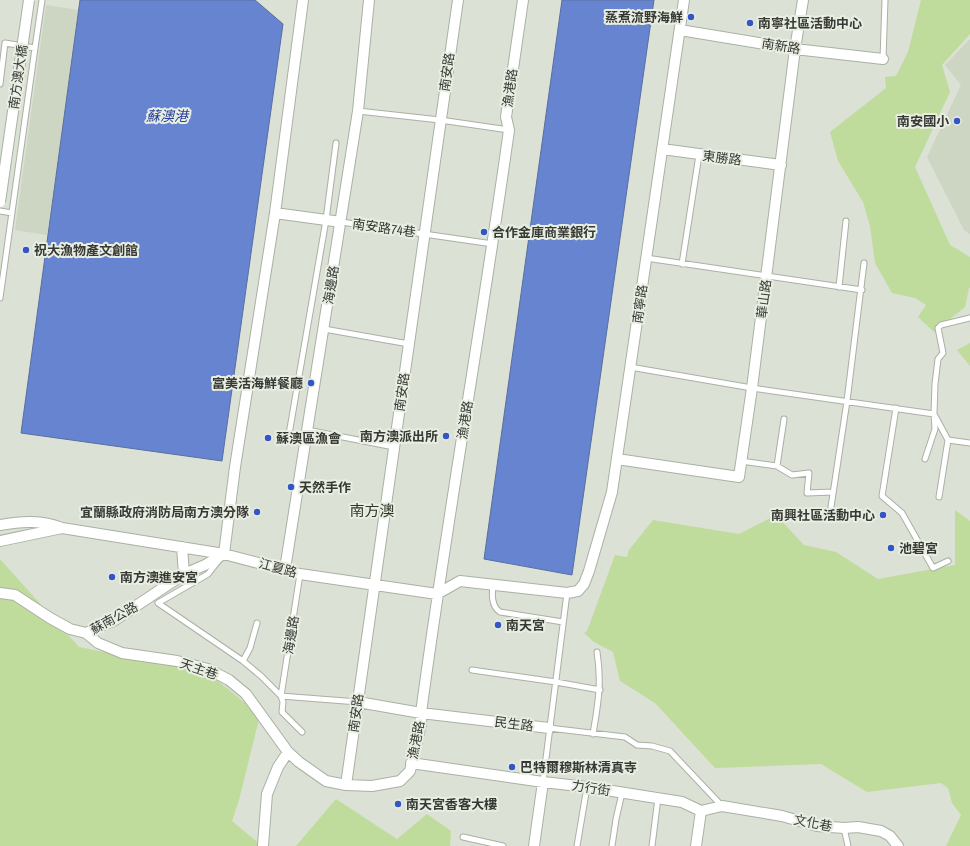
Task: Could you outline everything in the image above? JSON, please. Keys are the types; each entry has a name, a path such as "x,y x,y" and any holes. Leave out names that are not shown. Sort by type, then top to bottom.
{"street":[{"name":"南方澳大橋","path":"0,202 29,0"},
{"path":"224,554 235,467 275,213 304,0"},
{"name":"海邊路","path":"285,569 358,111 369,0"},
{"name":"南安路","path":"346,785 458,0"},
{"name":"漁港路","path":"346,785 372,786 400,781 410,771 421,724 421,713 437,594 493,244 509,130 506,116 523,0"},
{"name":"南寧路","path":"567,593 578,591 584,584 612,492 684,0"},
{"name":"華山路","path":"617,459 739,476 767,276 795,49 803,0"},
{"name":"南新路","path":"680,30 795,49 883,59"},
{"name":"東勝路","path":"662,149 781,165"},
{"name":"南安路74巷","path":"275,213 341,222"},
{"name":"江夏路","path":"0,525 36,521 50,523 62,528 224,554 300,574 437,594"},
{"name":"江夏路","path":"0,541 62,528"},
{"path":"182,547 184,574"},
{"name":"蘇南公路","path":"0,593 16,595 50,618 70,629 86,633 115,620 184,574 205,565 224,554"},
{"path":"437,594 460,581 567,593"},
{"name":"天主巷","path":"86,633 98,643 122,653 177,661 208,669 229,680 246,694 288,752 299,762 326,781 346,785"},
{"name":"民生路","path":"358,702 421,713 549,728"},
{"path":"263,845 267,794 278,767 288,752"},
{"name":"力行街","path":"412,763 658,798 682,802 701,811"},
{"path":"534,846 543,782"},
{"path":"696,846 701,811 722,806"},
{"name":"文化巷","path":"722,806 782,816 817,826 844,828 858,827 881,831 890,836 898,846"}],"lane":[{"path":"0,298 42,0"},
{"path":"883,59 885,0"},
{"path":"0,84 6,43 35,48"},
{"path":"358,111 440,120 509,130"},
{"path":"288,440 326,220 336,144"},
{"path":"682,264 699,155"},
{"path":"0,211 12,212"},
{"path":"839,287 846,221"},
{"name":"南安路74巷","path":"341,222 493,244"},
{"path":"646,258 862,290"},
{"path":"831,507 847,401 862,290 864,263"},
{"path":"925,459 935,430 935,384 938,359 943,354 938,328 941,325 970,318"},
{"path":"324,329 409,344"},
{"path":"630,367 752,388 934,414"},
{"path":"896,408 882,496 902,513 933,568 948,561"},
{"path":"934,414 948,440 939,497"},
{"path":"777,466 784,419"},
{"path":"307,430 394,447"},
{"path":"948,440 970,443"},
{"path":"741,461 777,466 792,475 809,473 807,493 833,492"},
{"path":"224,554 208,574 158,603 243,661 261,676 281,696 283,702 282,712 302,732"},
{"name":"海邊路","path":"281,696 300,574"},
{"path":"493,585 492,600 496,610 500,612 563,622"},
{"path":"543,782 567,593"},
{"path":"243,661 250,648 257,623"},
{"path":"593,734 600,690 600,671 597,652"},
{"path":"472,670 600,690"},
{"name":"民生路","path":"281,696 358,702"},
{"name":"民生路","path":"549,728 626,737 637,745 652,746 670,751 722,806"},
{"path":"578,846 586,787"},
{"path":"612,846 622,793"},
{"path":"652,846 658,798"},
{"path":"844,828 848,846"},
{"path":"463,837 503,846"}],"shaded area":[{"path":"46,5 79,10 47,235 15,230"},
{"name":"南安國小","path":"970,39 970,234 964,230 927,157 961,85 945,65"}],"green space":[{"path":"921,0 970,0 970,34 942,65 950,92 915,167 950,245 970,257 970,288 965,307 934,332 918,317 926,305 915,298 892,293 875,263 870,226 863,202 838,161 830,132 886,88 885,77 896,76 908,52"},
{"path":"970,343 970,366 957,350"},
{"path":"955,510 970,521 970,846 946,846 961,815 952,803 948,788 941,783 867,792 821,764 715,768 655,703 620,681 613,652 594,642 584,633 587,631 615,555 627,557 629,550 653,520 739,534 776,515 804,545 836,552 878,579 955,565"},
{"path":"0,559 79,647 208,673 260,715 239,800 232,821 262,846 0,846"},
{"path":"336,799 397,839 427,814 451,831 450,846 296,846"}],"water":[{"name":"蘇澳港","path":"80,0 255,0 283,24 222,461 21,433"},
{"path":"562,0 654,0 572,575 484,559"}],"place":[{"name":"蒸煮流野海鮮","path":"691,17"},
{"name":"南寧社區活動中心","path":"750,23"},
{"name":"南安國小","path":"957,121"},
{"name":"合作金庫商業銀行","path":"484,232"},
{"name":"祝大漁物產文創館","path":"26,250"},
{"name":"富美活海鮮餐廳","path":"311,383"},
{"name":"南方澳派出所","path":"446,436"},
{"name":"蘇澳區漁會","path":"268,438"},
{"name":"天然手作","path":"291,487"},
{"name":"宜蘭縣政府消防局南方澳分隊","path":"257,512"},
{"name":"南興社區活動中心","path":"883,515"},
{"name":"池碧宮","path":"891,548"},
{"name":"南方澳進安宮","path":"112,577"},
{"name":"南天宮","path":"498,625"},
{"name":"巴特爾穆斯林清真寺","path":"512,767"},
{"name":"南天宮香客大樓","path":"398,804"}],"district":[{"name":"南方澳","path":"372,510"}]}
